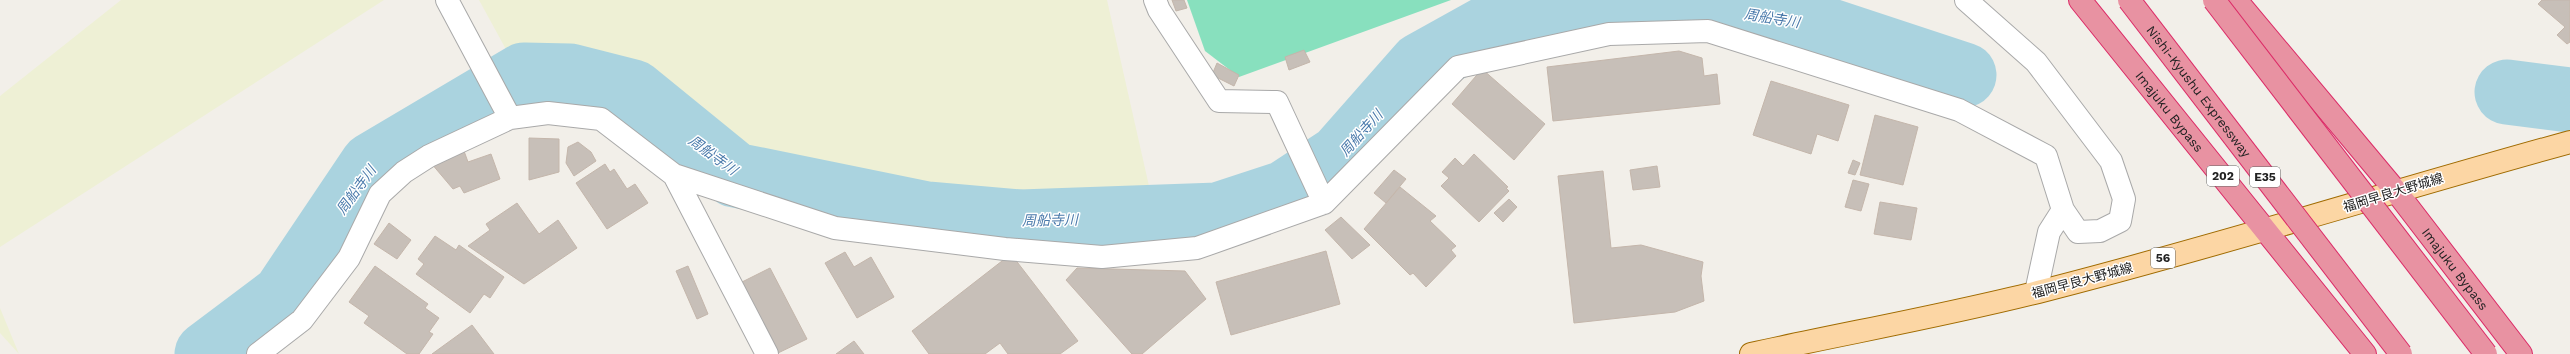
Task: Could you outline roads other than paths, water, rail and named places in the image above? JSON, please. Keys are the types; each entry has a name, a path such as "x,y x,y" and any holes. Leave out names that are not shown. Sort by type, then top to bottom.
{"highway":[{"name":"Imajuku Bypass","path":"2080,0 2365,354"},
{"name":"Nishi-Kyushu Expressway","path":"2129,0 2401,354"},
{"path":"2214,0 2486,354"},
{"name":"Imajuku Bypass","path":"2236,0 2395,190 2521,354"}],"main road":[{"name":"福岡早良大野城線","path":"1750,354 2036,292 2267,231 2395,190 2570,142"}],"street":[{"path":"447,0 510,118"},
{"path":"1155,0 1159,10 1219,101 1277,102 1324,203"},
{"path":"258,354 302,320 349,258 380,194 404,172 429,156 510,118 548,113 601,120 674,175 835,228 1005,248 1102,257 1198,248 1324,203 1458,67 1609,34 1708,31 1960,110 2046,156 2063,210 2078,232 2100,231 2120,221 2124,199 2111,162 2036,62 1966,0"},
{"path":"674,175 766,354"},
{"path":"2036,292 2049,232 2063,210"}],"waterway":[{"name":"周船寺川","path":"207,354 284,296 372,165 524,75 570,76 633,92 735,175 927,214 1021,222 1218,215 1285,193 1340,157 1421,65 1491,26 1588,1 1668,2 1803,22 1964,75"},
{"name":"周船寺川","path":"2507,92 2570,100"}]}
